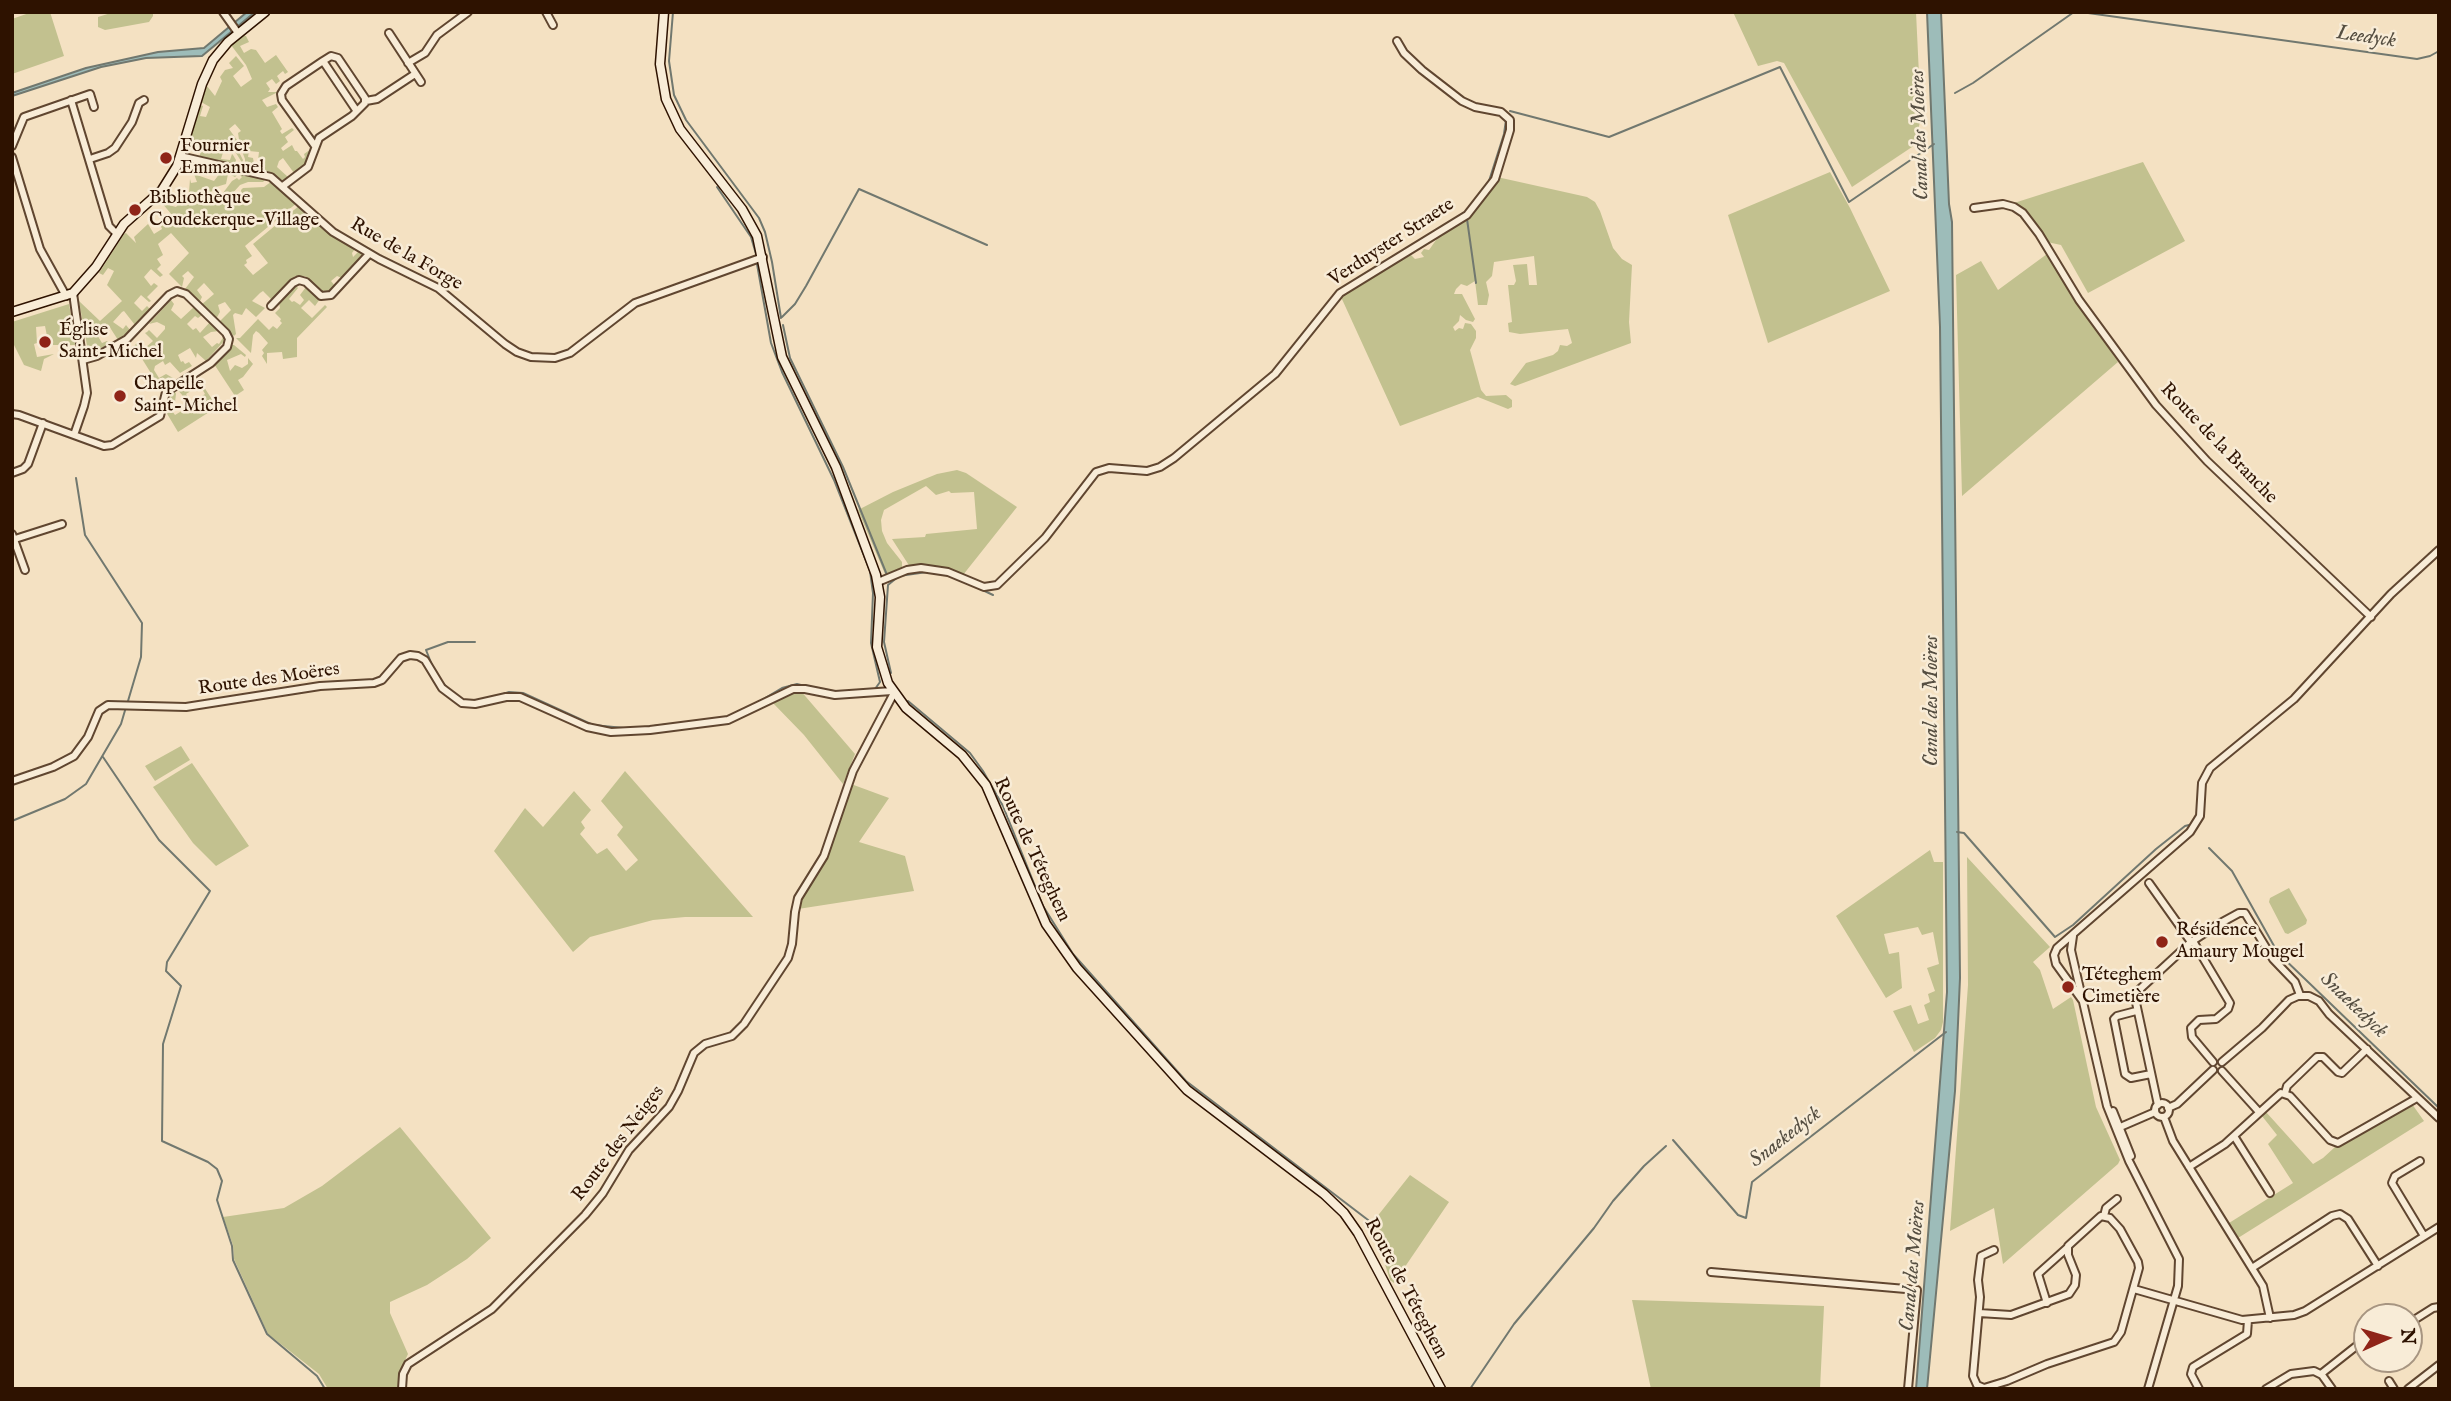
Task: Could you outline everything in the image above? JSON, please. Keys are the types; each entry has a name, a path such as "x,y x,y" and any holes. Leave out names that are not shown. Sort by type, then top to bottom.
{"main road":[{"path":"12,312 69,295 96,267 127,221 166,186 175,172 209,68 220,50 237,32 265,12"},
{"name":"Route de Téteghem","path":"664,12 660,69 670,110 683,133 745,213 757,236 782,357 838,472 878,582 877,651 882,670 893,692 909,711 962,755 986,785 1046,924 1077,968 1191,1094 1324,1194 1345,1213 1441,1389"}],"street":[{"path":"223,12 237,32"},
{"path":"408,63 425,53 437,35 468,12"},
{"path":"547,12 553,25"},
{"path":"389,33 421,82"},
{"name":"Verduyster Straete","path":"878,582 907,570 921,568 952,573 984,587 997,585 1047,535 1094,474 1109,468 1147,471 1174,458 1275,374 1340,293 1465,217 1493,182 1510,130 1510,120 1501,111 1475,107 1462,101 1422,70 1397,41"},
{"path":"315,146 282,100 281,94 286,86 331,56 337,56 366,101"},
{"path":"323,61 356,110"},
{"path":"284,186 308,167 319,138 352,116 366,101 377,99 415,74"},
{"path":"12,146 23,118 90,94 94,107"},
{"path":"71,100 109,226 117,234"},
{"path":"90,159 115,148 144,100"},
{"name":"Rue de la Forge","path":"180,156 265,175 284,186 327,227 369,254 442,290 484,328 515,351 531,357 563,356 577,349 621,312 640,301 763,257"},
{"path":"12,157 40,249 69,295 83,360 86,399 74,435"},
{"name":"Route de la Branche","path":"1974,208 2003,204 2023,213 2077,296 2156,405 2211,464 2371,617"},
{"path":"271,306 299,280 320,295 331,295 369,254"},
{"path":"12,414 111,446 159,417 167,390 211,363 227,347 229,339 226,332 186,294 177,291 169,295 126,340 97,356 83,360"},
{"path":"12,473 28,464 43,424"},
{"path":"25,570 13,537 62,524"},
{"path":"2082,1000 2056,964 2054,958 2057,948 2190,832 2201,813 2202,783 2207,771 2294,699 2404,581 2439,550"},
{"name":"Route des Moëres","path":"12,781 67,760 84,744 101,709 108,705 191,707 320,686 374,683 384,678 401,658 413,655 425,660 442,688 463,703 475,704 509,697 523,698 587,727 615,732 729,720 796,688 835,695 893,692"},
{"name":"Route des Neiges","path":"402,1389 403,1374 408,1364 495,1306 537,1261 586,1215 631,1147 669,1107 696,1050 705,1044 729,1038 744,1024 787,962 793,940 798,898 824,856 853,771 893,692"},
{"path":"2149,883 2192,942 2230,1003 2228,1009 2216,1020 2197,1020 2190,1028 2193,1039 2213,1062"},
{"path":"2164,1116 2159,1116 2157,1109 2135,1001 2139,991 2192,942 2217,925 2239,913 2245,913 2271,956 2295,982 2300,995"},
{"path":"2078,929 2071,943 2073,958 2104,1098 2135,1172 2178,1256 2180,1275 2148,1389"},
{"path":"2054,958 2064,953 2073,958"},
{"path":"2222,1062 2267,1023 2287,1001 2307,995 2318,1000 2329,1014 2439,1118"},
{"path":"2136,1011 2114,1019 2125,1074 2131,1078 2151,1074"},
{"path":"2285,1093 2287,1086 2317,1057 2323,1058 2342,1073 2367,1048"},
{"path":"2213,1062 2222,1062"},
{"path":"2213,1062 2213,1070"},
{"path":"2222,1062 2222,1071"},
{"path":"2213,1070 2222,1071"},
{"path":"2168,1108 2177,1104 2213,1070"},
{"path":"2222,1071 2259,1112"},
{"path":"2189,1167 2223,1146 2280,1093 2285,1093"},
{"path":"2285,1093 2330,1140 2338,1143 2417,1098"},
{"path":"2118,1128 2164,1104 2168,1108"},
{"path":"2164,1116 2168,1108"},
{"path":"2164,1116 2172,1139 2265,1291 2270,1318"},
{"path":"2234,1136 2270,1193"},
{"path":"2420,1161 2396,1175 2392,1181 2424,1236"},
{"path":"2104,1216 2106,1208 2117,1199"},
{"path":"2252,1268 2332,1216 2340,1214 2348,1219 2378,1266"},
{"path":"1994,1250 1983,1253 1980,1258 1979,1313 1973,1376 1977,1385 1986,1388 2047,1364 2113,1343 2120,1335 2139,1273 2138,1262 2120,1229 2110,1218 2104,1216 2094,1221 2038,1274 2047,1303"},
{"path":"2134,1289 2248,1320 2304,1312 2439,1227"},
{"path":"1979,1313 2009,1315 2065,1296 2075,1285 2076,1270 2067,1248"},
{"path":"1712,1272 1917,1290 1908,1389"},
{"path":"2423,1314 2439,1307"},
{"path":"2199,1389 2191,1374 2193,1367 2246,1334 2248,1320"},
{"path":"2321,1374 2353,1349"},
{"path":"2408,1389 2439,1365"},
{"path":"2266,1389 2293,1374 2312,1371 2321,1374 2332,1389"},
{"path":"2389,1381 2395,1389"}],"shaded area":[{"path":"32,12 50,12 64,56 12,74 12,19"},
{"path":"114,12 153,12 153,16 149,22 105,30 98,27 98,17"},
{"path":"1733,12 1916,12 1921,117 1915,145 1852,187 1784,63 1777,61 1758,66"},
{"path":"242,35 246,36 249,42 240,46 244,53 251,49 256,50 265,63 276,55 288,72 285,74 283,71 277,76 280,81 276,84 272,79 266,83 270,89 268,92 278,92 262,100 267,107 276,104 278,107 272,112 282,134 292,128 294,130 285,137 288,142 281,148 283,151 292,145 303,159 304,154 311,149 305,165 294,173 283,158 279,161 277,167 288,177 283,181 273,174 261,171 259,152 249,151 248,157 253,158 255,169 245,166 238,133 241,131 235,124 229,129 237,140 237,148 243,160 241,167 236,153 224,149 221,159 230,160 232,154 236,160 235,165 199,158 203,144 190,140 200,105 203,106 200,116 206,117 210,107 201,102 207,86 215,96 222,81 220,77 225,70 233,68 229,63 236,56 244,66 233,76 241,87 252,79 246,65 231,45"},
{"path":"2143,162 2185,241 2088,293 2061,245 2047,242 2028,214 2014,203"},
{"path":"223,169 228,174 226,184 216,187 209,194 217,201 232,181 242,177 238,174 235,177 231,175 231,171 265,180 240,185 231,195 237,202 242,197 243,188 264,187 272,181 298,202 245,246 252,256 244,265 253,275 268,263 253,244 300,205 333,235 355,249 353,257 359,251 363,253 342,278 337,276 331,281 335,286 329,292 323,293 305,276 295,276 272,300 263,291 252,301 265,308 256,317 246,308 242,315 233,315 234,336 219,322 231,310 225,302 218,305 220,312 216,319 201,305 214,294 204,283 197,290 202,297 199,303 185,289 194,277 188,271 182,276 182,287 169,274 189,253 171,233 158,244 163,255 157,259 161,265 157,269 163,275 160,277 151,269 144,277 151,286 154,283 158,286 147,297 151,301 141,295 134,303 142,311 147,306 150,309 135,325 124,311 122,312 113,322 123,329 126,325 130,330 118,340 109,326 96,333 102,343 107,341 109,344 94,352 88,351 79,301 100,321 122,301 107,285 114,271 108,268 103,275 99,273 124,234 136,243 134,237 148,224 154,234 162,229 160,224 172,215 162,203 176,207 189,192 190,179 191,183 197,182 194,174 214,181"},
{"path":"1830,172 1890,291 1768,343 1728,215"},
{"path":"1497,177 1587,197 1595,202 1613,248 1622,259 1632,265 1629,322 1631,343 1515,386 1510,384 1526,363 1553,355 1560,345 1567,346 1572,343 1568,329 1520,334 1509,332 1508,323 1512,322 1508,285 1514,285 1516,281 1513,265 1527,264 1529,285 1537,285 1534,256 1494,262 1492,276 1486,282 1489,295 1487,305 1478,305 1475,281 1467,286 1461,284 1456,289 1454,294 1462,294 1475,319 1473,322 1460,315 1459,321 1453,327 1455,331 1463,329 1465,323 1471,324 1476,331 1476,338 1470,350 1481,390 1486,396 1506,395 1512,400 1512,407 1508,409 1478,397 1400,426 1341,297 1375,274 1411,255 1415,259 1424,257 1421,253 1424,249 1429,250 1441,233 1469,212 1470,205 1491,180"},
{"path":"2047,254 2118,362 1962,496 1956,275 1981,261 1998,290"},
{"path":"295,285 298,288 289,299 292,302 300,305 304,300 300,295 306,287 320,299 315,306 309,300 301,308 312,318 325,305 327,307 297,338 297,357 283,359 282,352 267,353 267,364 262,350 268,343 259,333 256,331 253,335 251,353 236,338 240,338 258,319 269,330 273,326 277,329 282,323 275,313 280,308 279,302"},
{"path":"171,300 174,304 171,310 181,319 194,307 202,315 198,318 195,316 187,324 193,330 196,328 200,333 210,322 219,331 203,337 212,347 219,344 224,336 225,340 206,361 197,353 196,358 190,348 178,355 181,362 189,362 192,366 180,373 170,362 165,365 163,361 155,366 154,370 159,378 166,374 173,378 159,386 134,346 137,343 144,349 153,341 145,333 149,330 157,338 165,329 165,326 157,322 149,324"},
{"path":"69,304 76,345 53,345 52,341 48,341 45,326 36,327 37,343 34,344 37,357 54,354 44,359 41,371 24,365 12,341 12,322"},
{"path":"231,345 246,355 245,357 241,354 227,360 230,371 235,365 242,368 248,364 248,358 253,364 238,380 244,390 235,396 214,364"},
{"path":"192,379 194,383 191,385 194,389 186,394 193,405 204,398 202,396 205,394 200,385 202,384 217,407 178,432 166,412 171,392 174,389 176,394 175,402 170,408 175,415 189,403 176,388"},
{"path":"957,470 966,473 1017,507 963,575 910,567 892,539 977,529 974,492 949,491 936,495 926,486 884,510 882,531 887,543 902,562 902,568 895,573 885,574 858,510 937,474"},
{"path":"800,690 855,754 843,784 804,735 771,701"},
{"path":"181,746 190,760 155,781 145,766"},
{"path":"192,763 249,846 216,866 193,843 153,787"},
{"path":"625,771 753,917 653,920 590,937 573,952 494,851 525,808 543,827 574,791 591,810 581,822 585,828 580,834 597,854 607,848 626,871 638,860 617,835 623,827 601,801"},
{"path":"851,784 889,798 859,842 905,856 914,891 798,909 799,901 828,855"},
{"path":"1930,850 1934,862 1943,862 1943,1022 1935,1038 1914,1052 1893,1011 1911,1005 1918,1024 1929,1020 1924,1005 1930,1002 1928,994 1935,991 1927,968 1939,964 1933,932 1922,935 1918,927 1884,934 1889,954 1899,952 1902,988 1886,998 1836,916"},
{"path":"1967,857 2050,947 2033,962 2040,970 2053,1009 2071,997 2073,1000 2096,1107 2120,1160 2003,1264 1994,1208 1950,1231 1968,985"},
{"path":"2289,888 2307,920 2306,924 2288,934 2269,902 2270,898"},
{"path":"2412,1104 2424,1121 2238,1238 2229,1223 2293,1183 2268,1144 2277,1135 2262,1116 2266,1112 2313,1164 2335,1147"},
{"path":"400,1127 491,1238 467,1259 427,1285 390,1302 390,1313 408,1354 400,1371 398,1389 328,1389 319,1374 268,1334 234,1259 233,1245 223,1217 284,1208 322,1186"},
{"path":"1410,1175 1449,1202 1394,1283 1390,1280 1372,1223"},
{"path":"1632,1300 1824,1306 1820,1389 1651,1389"}],"water":[{"path":"247,12 255,12 202,56 146,58 101,67 12,96 12,93 86,68 158,52 204,48"},
{"path":"1927,12 1941,12 1952,222 1960,978 1955,1091 1927,1389 1916,1389 1947,992 1940,327"}],"waterway":[{"path":"673,12 669,61 674,95 686,120 759,218 772,262 781,318"},
{"name":"Leedyck","path":"1955,93 2074,12"},
{"name":"Leedyck","path":"2081,12 2417,59 2439,51"},
{"name":"Canal des Moëres","path":"1510,111 1609,137 1780,67 1849,202 1934,144"},
{"path":"1466,211 1489,181 1506,120"},
{"path":"717,187 751,237 756,254"},
{"path":"782,317 795,304 806,286 859,189 987,245"},
{"path":"1467,219 1476,283"},
{"path":"757,264 771,343 782,372 834,480 870,571 873,593 871,643 880,682 875,689"},
{"path":"783,325 790,358 843,467 887,575"},
{"path":"76,478 85,535 142,623 141,657 128,701"},
{"path":"891,673 884,642 888,585 899,576 927,572"},
{"path":"936,573 951,576"},
{"path":"972,585 993,595"},
{"path":"432,665 426,650 448,642 475,642"},
{"path":"442,682 450,691"},
{"path":"755,704 782,688 797,684 817,689"},
{"path":"494,697 509,692 523,693 593,725 624,728"},
{"path":"908,701 970,753 983,771 1003,806 1043,906 1073,954 1186,1081 1372,1223"},
{"path":"12,821 65,799 86,784 121,724 126,707"},
{"path":"637,728 670,724"},
{"path":"103,757 159,840 210,891 167,962 166,971 181,986 163,1044 162,1141 208,1162 217,1169 222,1181 217,1200 232,1246 233,1260 267,1334 317,1376 325,1389"},
{"name":"Snaekedyck","path":"1957,832 1964,833 2055,937 2073,925 2156,849 2189,825"},
{"name":"Snaekedyck","path":"2209,848 2232,871 2278,953 2439,1108"},
{"name":"Snaekedyck","path":"1673,1140 1738,1215 1746,1218 1752,1182 1946,1032"},
{"name":"Snaekedyck","path":"1470,1389 1514,1324 1594,1228 1613,1201 1666,1146"}],"place":[{"name":"Fournier Emmanuel","path":"166,158"},
{"name":"Bibliothèque Coudekerque-Village","path":"135,210"},
{"name":"Église Saint-Michel","path":"45,342"},
{"name":"Chapelle Saint-Michel","path":"120,396"},
{"name":"Résidence Amaury Mougel","path":"2162,942"},
{"name":"Téteghem Cimetière","path":"2068,987"}]}
